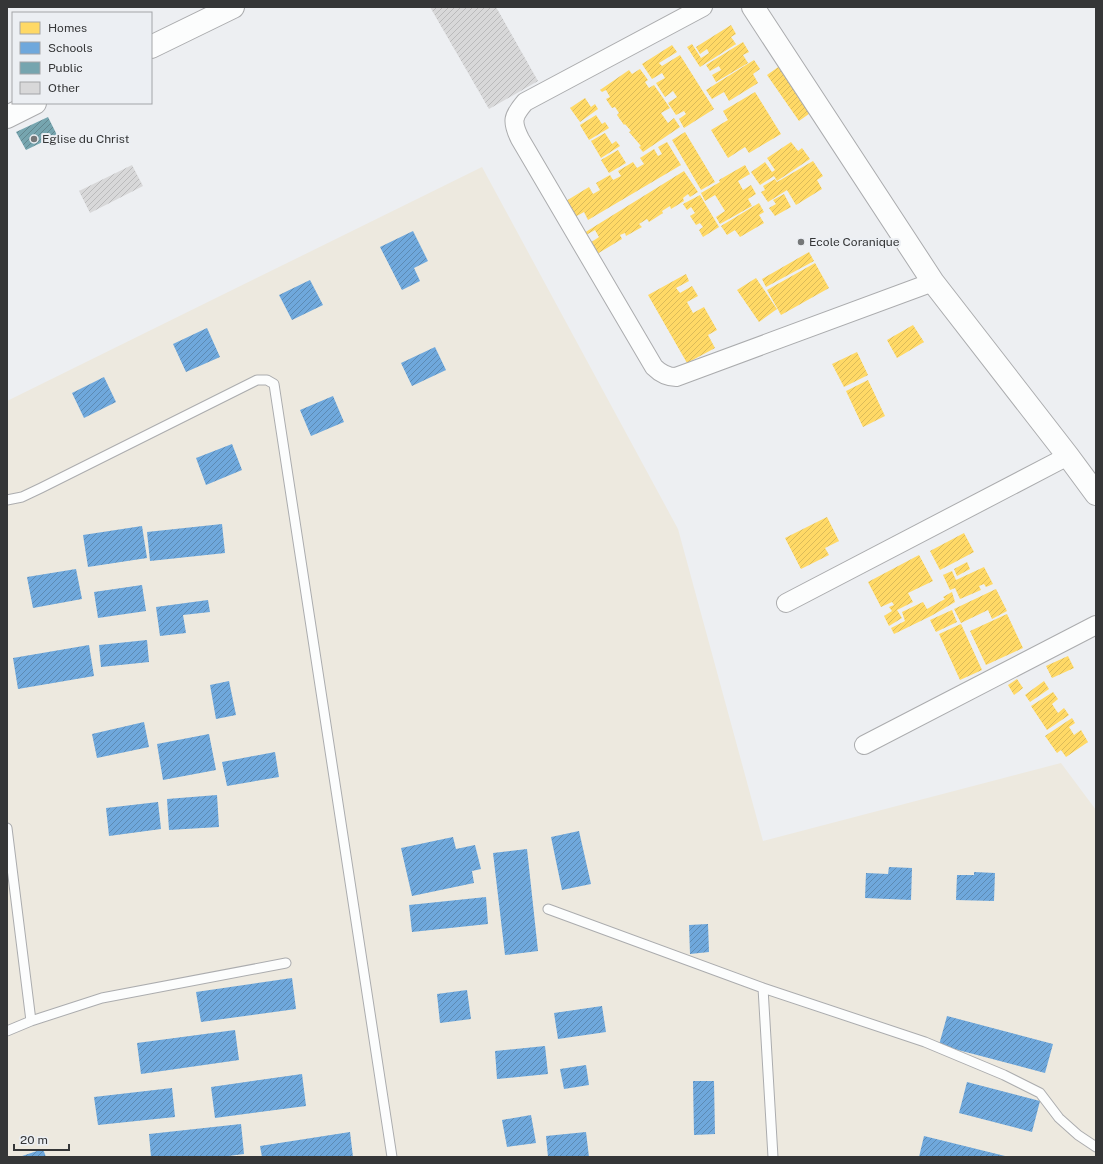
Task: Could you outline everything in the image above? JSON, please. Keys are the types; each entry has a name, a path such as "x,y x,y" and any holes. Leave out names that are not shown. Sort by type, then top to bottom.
{"street":[{"path":"152,47 233,7"},
{"path":"703,7 537,95 526,102 517,112 514,121 520,139 654,367 667,377 676,378 934,282"},
{"path":"753,7 934,282 1096,494"},
{"path":"7,117 33,104"},
{"path":"786,603 1068,456"},
{"path":"864,745 1096,625"}],"lane":[{"path":"7,500 22,497 41,488 257,380 267,380 274,384 392,1157"},
{"path":"7,828 31,1020"},
{"path":"548,909 763,988 925,1042 1004,1075 1040,1093 1059,1118 1078,1135 1096,1147"},
{"path":"7,1031 31,1020 102,998 286,963"},
{"path":"763,988 773,1157"}],"shaded area":[{"path":"482,167 678,529 763,841 1061,763 1096,810 1096,1157 7,1157 7,401"}],"building: Homes":[{"path":"731,25 736,34 731,37 736,44 700,67 687,47 692,44 701,58 709,53 707,49 700,54 696,47"},
{"path":"743,42 749,52 743,55 748,63 716,82 712,75 721,70 719,66 710,71 706,65"},
{"path":"672,45 677,52 659,63 662,66 680,55 714,109 684,128 679,119 686,114 684,111 676,115 668,103 677,97 673,91 665,97 656,83 665,78 662,73 652,79 642,64"},
{"path":"754,60 760,69 753,74 758,83 729,101 724,92 712,99 706,90"},
{"path":"781,65 813,111 799,121 767,75"},
{"path":"640,69 648,80 645,82 649,88 654,85 670,108 661,113 668,123 674,118 680,127 643,152 639,147 641,146 629,132 631,131 625,124 624,125 617,115 619,113 615,107 612,108 606,99 610,97 606,90 602,92 600,90 629,70 632,74"},
{"path":"755,92 781,134 749,153 745,147 728,158 711,130 728,120 723,111"},
{"path":"585,98 591,107 595,104 598,109 580,122 570,108"},
{"path":"596,115 602,124 605,122 609,128 589,140 580,125"},
{"path":"685,132 715,182 701,190 672,140"},
{"path":"605,133 612,144 616,141 620,146 601,158 591,141"},
{"path":"667,142 681,165 588,220 584,212 575,217 566,201 589,187 593,194 600,190 596,183 610,175 613,180 621,176 618,171 633,162 637,168 644,164 640,158 654,149 658,156 662,154 658,147"},
{"path":"791,142 798,151 802,148 810,159 777,181 774,176 760,185 751,172 765,162 772,172 775,170 767,158"},
{"path":"618,150 626,163 609,173 601,160"},
{"path":"813,161 823,176 817,180 822,189 796,205 787,190 768,202 761,192 765,190 763,186 775,179 777,182"},
{"path":"745,165 750,174 738,181 743,190 751,185 756,194 748,199 752,206 720,224 716,217 725,211 715,195 705,201 701,193 720,182 719,180"},
{"path":"684,171 698,192 690,197 688,194 683,198 684,201 671,209 670,206 662,211 663,213 649,222 647,219 639,224 642,227 626,236 625,233 620,235 622,239 597,254 590,243 599,237 595,230 586,235 584,233"},
{"path":"784,194 791,207 775,216 769,208 776,204 773,200"},
{"path":"700,195 719,227 703,237 699,230 703,227 700,223 696,225 690,216 695,213 691,207 687,210 683,204"},
{"path":"759,203 764,212 759,215 764,223 740,237 735,230 727,235 721,226"},
{"path":"809,252 814,261 766,287 762,279"},
{"path":"815,263 829,288 781,315 767,290"},
{"path":"686,274 689,281 676,288 680,293 692,286 698,296 687,302 693,313 704,307 717,330 708,335 715,348 687,363 648,295"},
{"path":"756,278 777,309 759,322 737,290"},
{"path":"913,325 924,342 897,358 887,340"},
{"path":"857,352 868,375 844,387 832,364"},
{"path":"868,380 885,416 863,427 846,391"},
{"path":"827,517 839,541 825,548 829,555 801,569 785,538"},
{"path":"964,533 974,552 940,570 930,551"},
{"path":"919,555 933,581 908,593 913,602 897,610 902,618 889,626 884,616 892,611 889,607 894,605 892,602 881,607 868,582"},
{"path":"967,562 970,569 957,576 954,569"},
{"path":"984,567 993,584 986,587 984,584 979,586 981,590 960,599 955,588 950,590 943,575 952,571 956,580"},
{"path":"996,589 1007,611 992,619 988,610 961,623 954,609"},
{"path":"952,592 955,602 931,616 894,634 891,628 905,621 902,612 923,602 927,609 945,599 943,597"},
{"path":"952,610 957,622 936,632 930,620"},
{"path":"1007,614 1023,648 986,665 970,631"},
{"path":"961,624 982,670 960,680 939,634"},
{"path":"1068,656 1074,668 1052,678 1046,666"},
{"path":"1017,679 1023,688 1014,695 1008,685"},
{"path":"1044,681 1049,689 1030,702 1025,695"},
{"path":"1053,692 1058,699 1052,704 1058,713 1064,708 1069,715 1047,730 1031,706"},
{"path":"1072,718 1075,723 1069,727 1074,735 1081,730 1088,742 1066,757 1061,750 1057,753 1045,736"}],"building: Schools":[{"path":"413,231 428,261 414,268 420,281 402,290 380,247"},
{"path":"310,280 323,305 292,320 279,295"},
{"path":"207,328 220,357 186,372 173,344"},
{"path":"435,347 446,370 412,386 401,363"},
{"path":"104,377 116,402 84,418 72,393"},
{"path":"333,396 344,422 311,436 300,410"},
{"path":"232,444 242,470 206,485 196,458"},
{"path":"222,524 225,553 150,561 147,532"},
{"path":"142,526 147,558 88,567 83,535"},
{"path":"76,569 82,599 33,608 27,577"},
{"path":"142,585 146,611 98,618 94,592"},
{"path":"208,600 210,612 183,615 186,633 160,636 156,607"},
{"path":"147,640 149,662 101,667 99,645"},
{"path":"89,645 94,676 18,689 13,658"},
{"path":"229,681 236,715 216,719 210,685"},
{"path":"144,722 149,747 97,758 92,734"},
{"path":"209,734 216,770 163,780 157,744"},
{"path":"275,752 279,777 227,786 222,762"},
{"path":"217,795 219,827 169,830 167,799"},
{"path":"158,802 161,829 109,836 106,808"},
{"path":"579,831 591,884 562,890 551,837"},
{"path":"453,837 456,849 475,845 481,869 472,871 474,883 412,896 401,848"},
{"path":"527,849 538,951 505,955 493,853"},
{"path":"889,867 912,868 911,900 865,898 866,873 888,874"},
{"path":"974,872 995,873 994,901 956,900 957,875 974,875"},
{"path":"486,897 488,924 412,932 409,905"},
{"path":"708,924 709,952 690,954 689,925"},
{"path":"292,978 296,1009 201,1022 196,992"},
{"path":"467,990 471,1019 440,1023 437,994"},
{"path":"602,1006 606,1032 558,1039 554,1013"},
{"path":"947,1016 1053,1044 1045,1073 939,1045"},
{"path":"235,1030 239,1060 141,1074 137,1043"},
{"path":"545,1046 548,1074 497,1079 495,1051"},
{"path":"586,1065 589,1085 564,1089 560,1069"},
{"path":"302,1074 306,1106 215,1118 211,1087"},
{"path":"693,1081 714,1081 715,1134 694,1135"},
{"path":"967,1082 1040,1101 1032,1132 959,1113"},
{"path":"172,1088 175,1117 98,1125 94,1097"},
{"path":"531,1115 536,1143 507,1147 502,1120"},
{"path":"241,1124 244,1154 221,1157 151,1157 149,1134"},
{"path":"350,1132 353,1157 262,1157 260,1146"},
{"path":"586,1132 589,1157 548,1157 546,1136"},
{"path":"924,1136 1005,1156 1005,1157 919,1157"},
{"path":"43,1149 46,1157 22,1157 22,1156"}],"building: Public":[{"path":"48,117 57,135 26,150 16,132"}],"building: Other":[{"path":"430,7 496,7 538,81 489,109"},
{"path":"132,165 143,186 90,213 79,191"}],"place":[{"name":"Eglise du Christ","path":"34,139"},
{"name":"Ecole Coranique","path":"801,242"}]}
